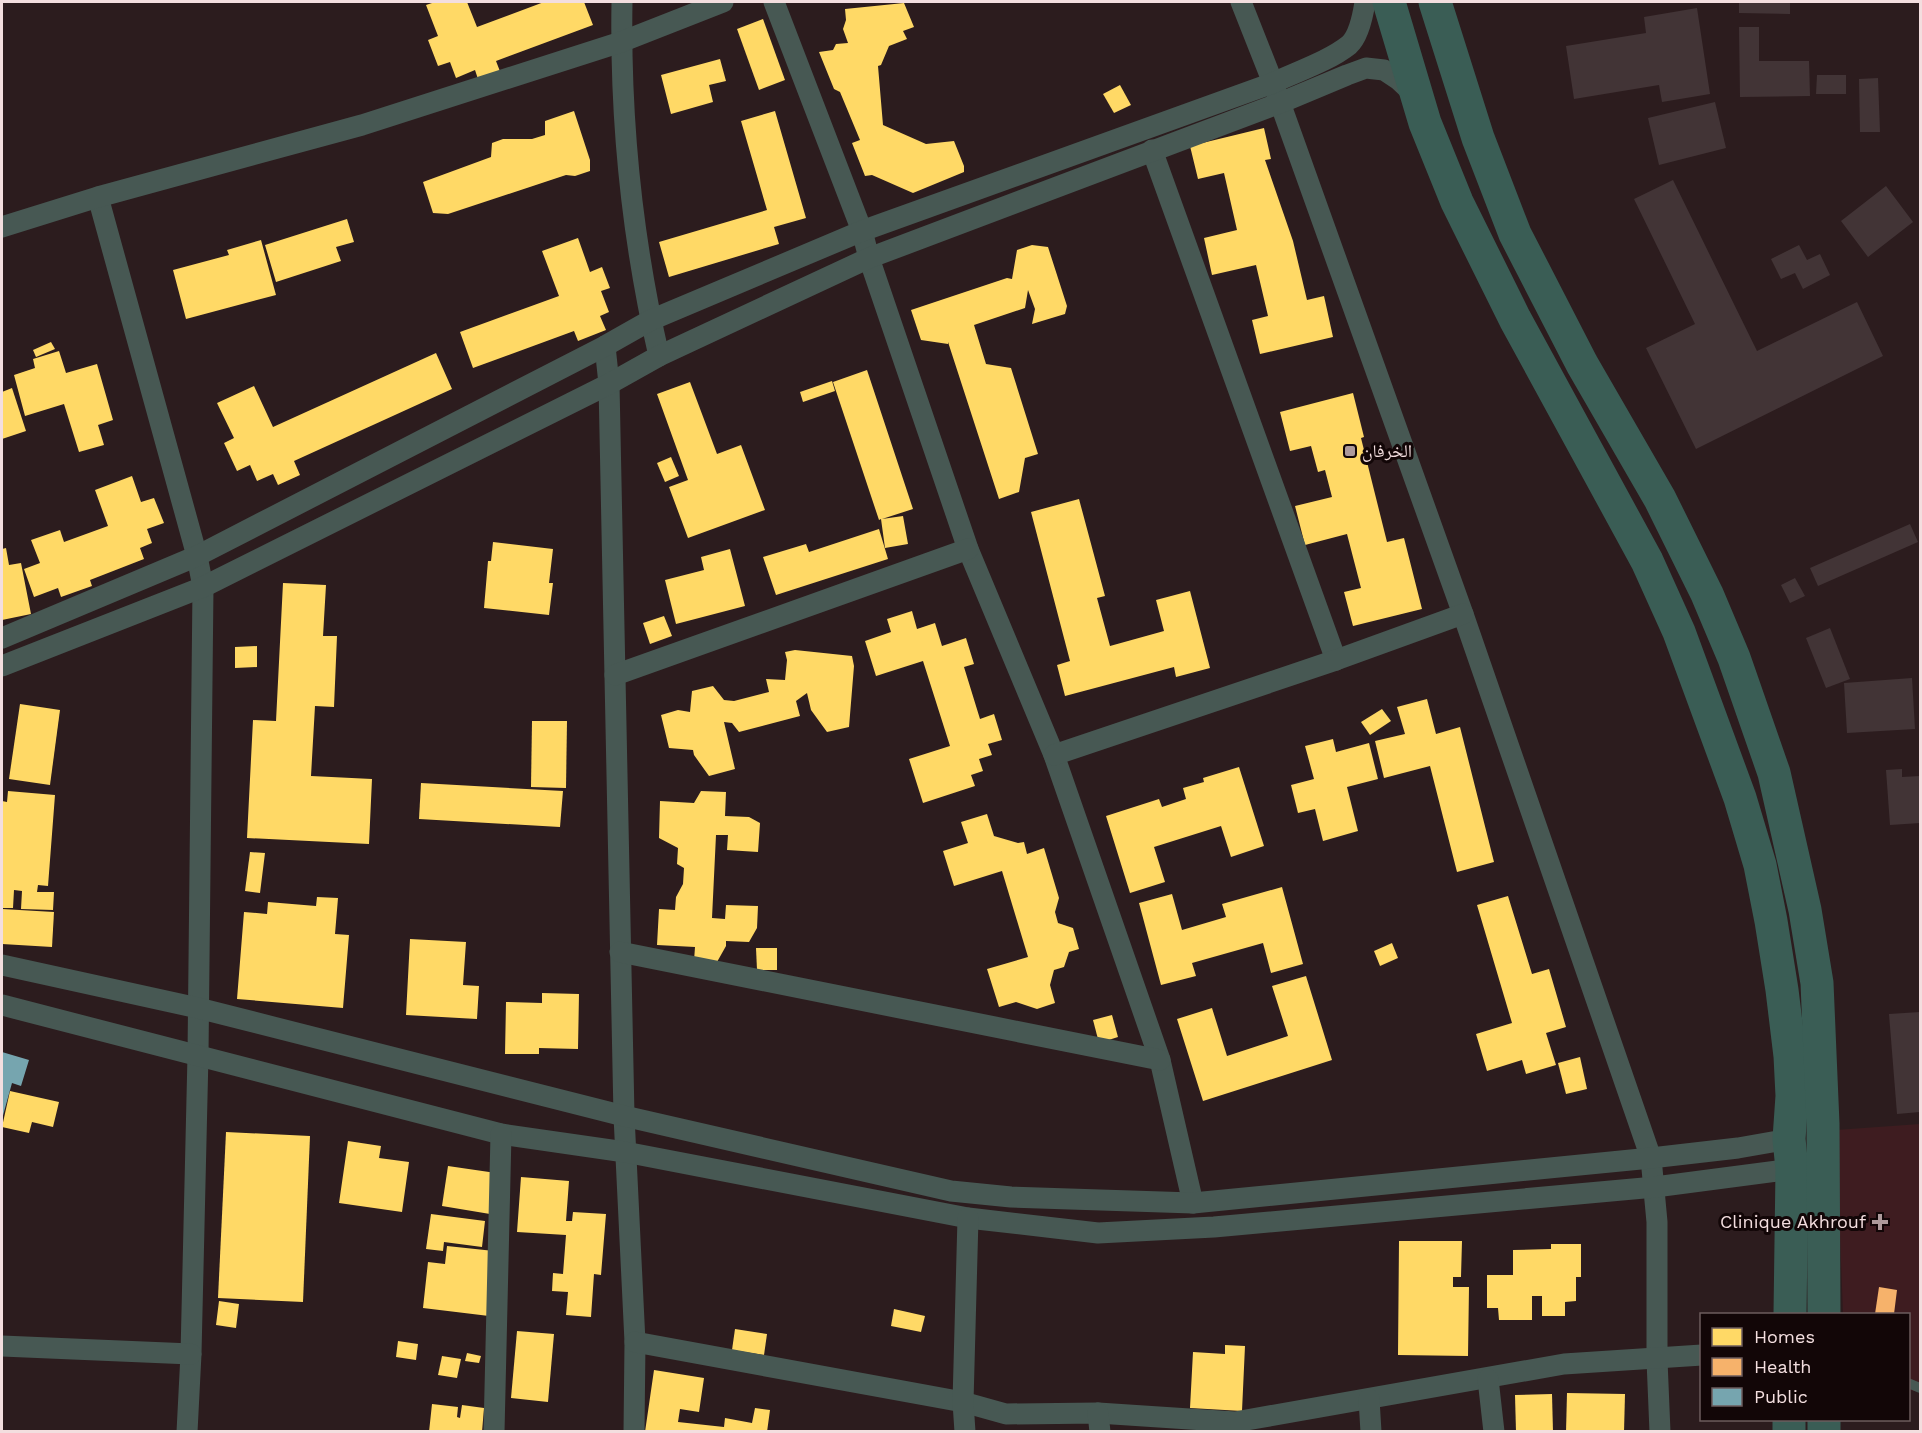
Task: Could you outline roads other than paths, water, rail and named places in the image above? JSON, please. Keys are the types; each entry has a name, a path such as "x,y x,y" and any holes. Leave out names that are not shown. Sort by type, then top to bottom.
{"highway":[{"path":"1389,2 1417,97 1438,156 1487,266 1647,561 1678,632 1740,798 1760,865 1771,921 1790,1056 1792,1096 1790,1313"},
{"path":"1435,2 1478,138 1515,234 1582,364 1660,499 1707,594 1734,657 1774,773 1805,910 1817,983 1823,1124 1824,1313"}],"street":[{"path":"622,2 621,42 628,173 651,320 659,356"},
{"path":"2,226 98,197 362,125 621,42 723,2"},
{"path":"774,2 862,231 869,258 968,549 1054,755 1160,1060 1193,1203"},
{"path":"1241,2 1273,83 1463,614 1651,1158 1657,1222 1657,1360 1660,1431"},
{"path":"2,638 196,556 605,346 651,320 862,231 1273,83 1350,44 1358,29 1365,2"},
{"path":"1435,2 1441,2"},
{"path":"2,666 203,587 609,384 659,356 869,258 1280,103 1366,68 1384,70 1417,97"},
{"path":"1152,150 1336,660"},
{"path":"98,197 203,587 198,1055 191,1354 186,1431"},
{"path":"605,346 609,384 620,952 625,1152 634,1342 634,1431"},
{"path":"615,675 968,549"},
{"path":"1054,755 1336,660 1463,614"},
{"path":"620,952 1160,1060"},
{"path":"2,965 198,1008 624,1116 951,1191 1011,1197 1193,1203 1738,1149 1790,1154"},
{"path":"2,1005 501,1134 625,1152 968,1218 1098,1233 1214,1227 1655,1187 1790,1154"},
{"path":"494,1431 501,1134"},
{"path":"965,1431 963,1402 968,1218"},
{"path":"634,1342 963,1402 1005,1414 1099,1422 1236,1427 1369,1399 1564,1364 1657,1360 1700,1355"},
{"path":"2,1346 191,1354"},
{"path":"1488,1379 1494,1431"},
{"path":"1369,1399 1371,1431"}],"place":[{"name":"الخرفان","path":"1350,451"},
{"name":"Clinique Akhrouf","path":"1880,1222"}]}
